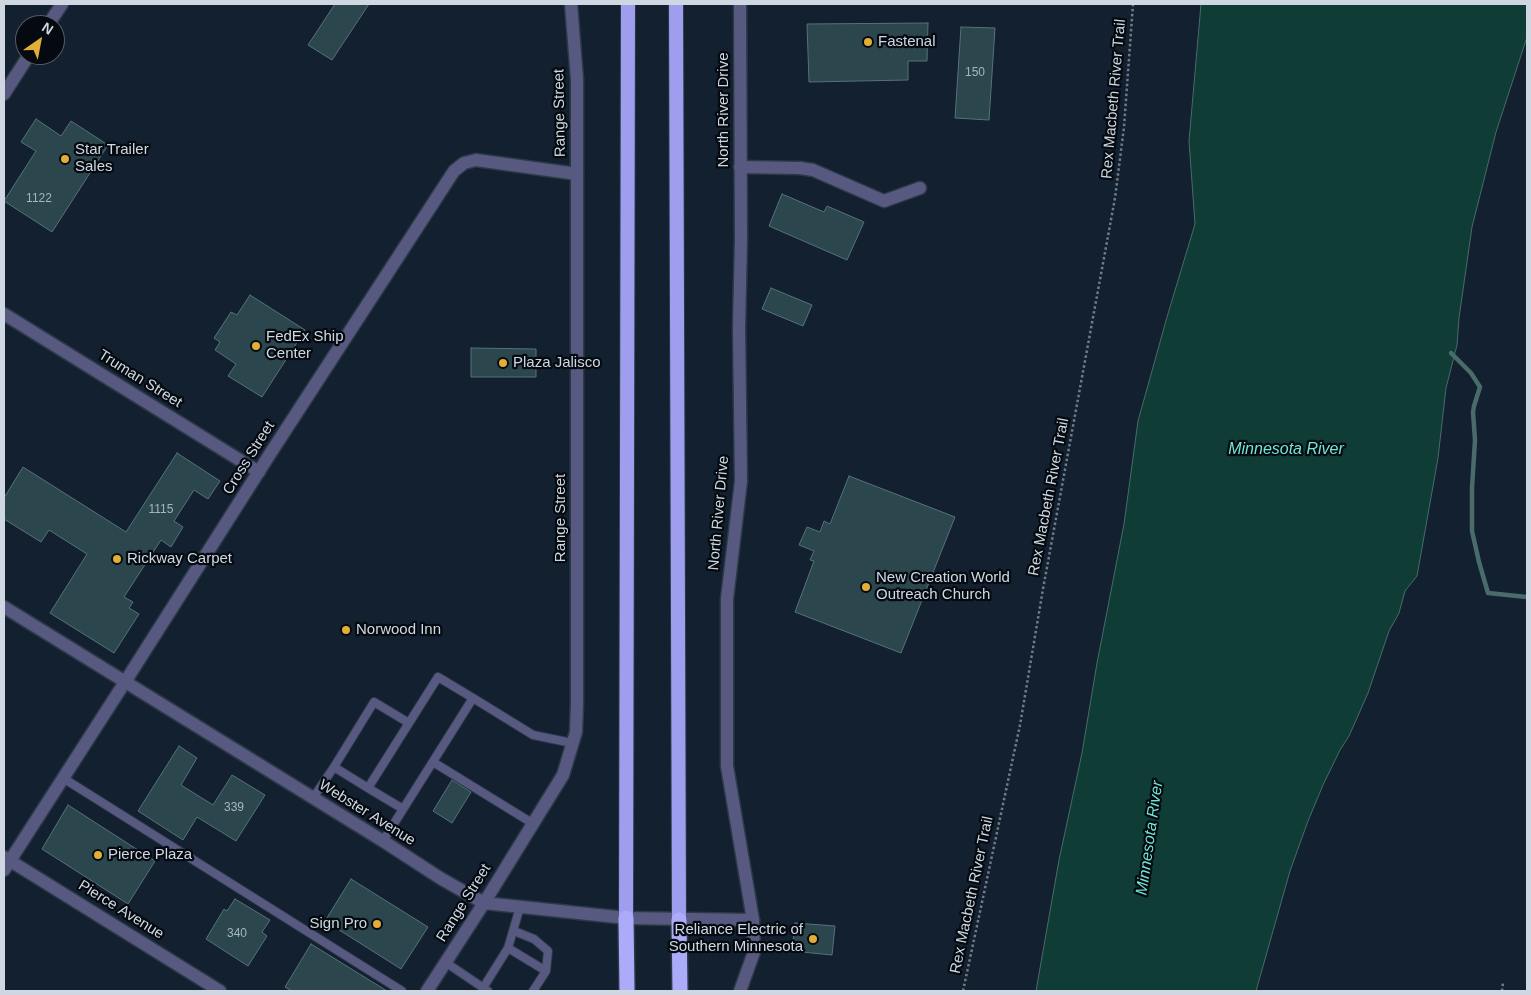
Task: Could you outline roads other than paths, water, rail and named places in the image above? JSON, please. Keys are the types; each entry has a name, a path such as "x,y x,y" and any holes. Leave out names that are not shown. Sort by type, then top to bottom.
{"highway":[{"path":"627,991 628,4"},
{"path":"676,4 680,991"}],"street":[{"path":"55,15 62,4"},
{"name":"Range Street","path":"426,991 484,903 563,775 576,732 577,79 571,4"},
{"name":"North River Drive","path":"740,4 739,328 741,481 727,599 727,766 753,920 754,952 740,991"},
{"path":"4,94 23,65"},
{"name":"Cross Street","path":"6,862 63,778 454,171 464,163 476,160 577,174"},
{"path":"740,167 813,170 884,201 920,188"},
{"name":"Truman Street","path":"4,314 259,472"},
{"name":"Webster Avenue","path":"4,607 440,878 484,903 626,918 753,920"},
{"name":"Pierce Avenue","path":"6,862 220,991"}],"lane":[{"path":"368,788 438,677 533,735 572,743"},
{"path":"383,841 473,698"},
{"path":"313,798 374,702 409,723"},
{"path":"433,762 532,823"},
{"path":"334,767 403,809"},
{"path":"63,778 402,991"},
{"path":"445,962 485,990 508,948 520,907"},
{"path":"514,931 534,939 548,951 546,971 532,990"},
{"path":"508,948 546,971"}],"water":[{"name":"Minnesota River","path":"1201,4 1527,4 1527,37 1496,132 1472,227 1457,345 1446,388 1438,458 1417,576 1405,591 1399,613 1389,631 1368,693 1349,736 1323,785 1308,821 1290,871 1256,991 1036,991 1059,860 1082,753 1124,524 1138,421 1195,224 1189,141"}],"waterway":[{"path":"1451,353 1471,373 1480,387 1473,412 1475,440 1472,531 1488,593 1527,597"}],"place":[{"name":"Fastenal","path":"868,42"},
{"name":"Star Trailer Sales","path":"65,159"},
{"name":"FedEx Ship Center","path":"256,346"},
{"name":"Plaza Jalisco","path":"503,363"},
{"name":"Rickway Carpet","path":"117,559"},
{"name":"New Creation World Outreach Church","path":"866,587"},
{"name":"Norwood Inn","path":"346,630"},
{"name":"Pierce Plaza","path":"98,855"},
{"name":"Sign Pro","path":"377,924"},
{"name":"Reliance Electric of Southern Minnesota","path":"813,939"}]}
